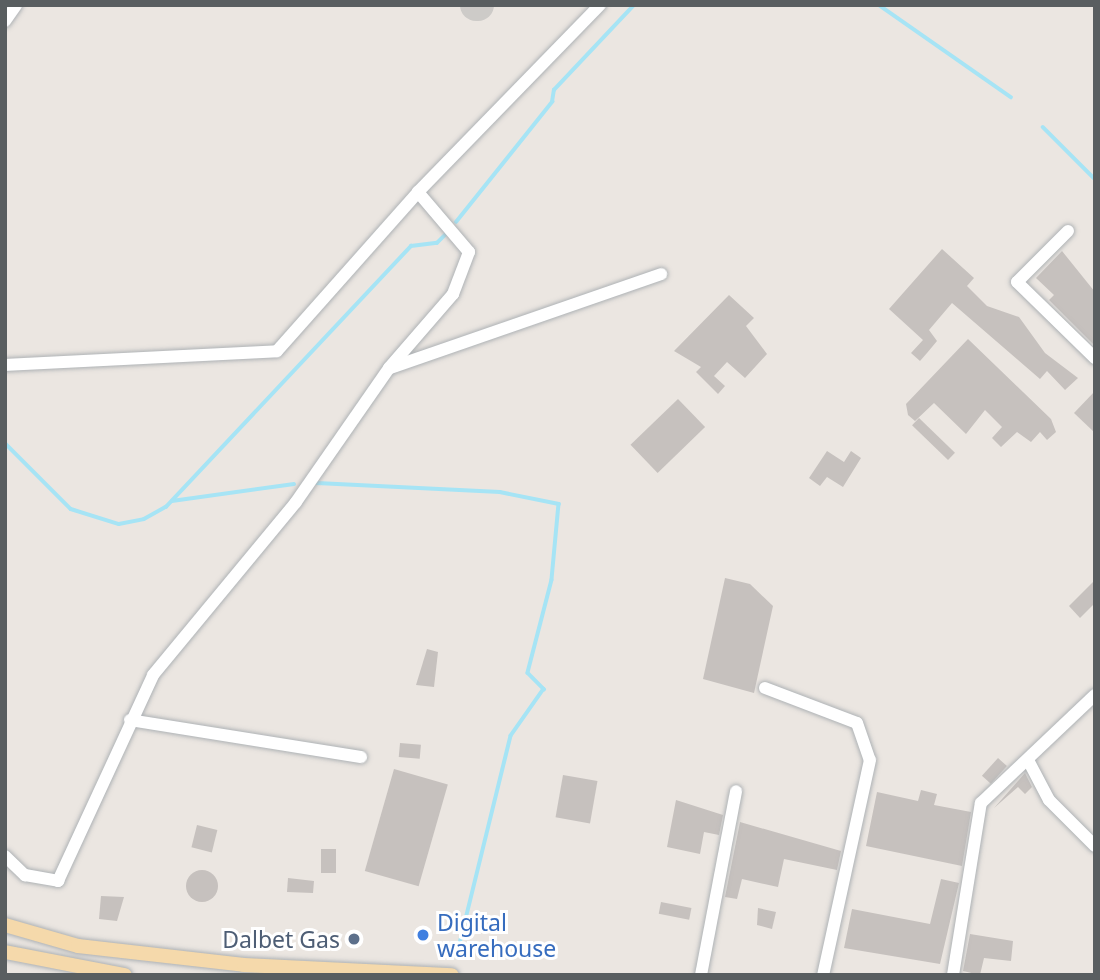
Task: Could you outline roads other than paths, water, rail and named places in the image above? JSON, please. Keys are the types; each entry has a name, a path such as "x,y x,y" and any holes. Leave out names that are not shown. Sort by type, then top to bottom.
{"main road":[{"path":"5,925 78,946 245,970 452,975"},
{"path":"5,952 125,975"}],"street":[{"path":"5,21 16,5"},
{"path":"5,365 277,351 418,191 600,5"},
{"path":"5,856 26,875 58,881 153,675 296,502 389,368 453,294 470,261 459,237 418,191"},
{"path":"1069,231 1017,282 1095,358"},
{"path":"389,368 661,274"},
{"path":"765,688 857,723 870,760 823,975"},
{"path":"953,975 976,816 988,794 1028,760 1095,695"},
{"path":"130,720 361,757"},
{"path":"1028,760 1049,800 1095,846"},
{"path":"701,975 736,791"}],"waterway":[{"path":"456,222 552,102 554,90 634,5"},
{"path":"879,5 1011,97"},
{"path":"1043,127 1095,179"},
{"path":"5,443 71,509 119,524 144,519 166,507 411,246 437,243 447,233"},
{"path":"317,483 500,492 559,504 552,580 528,673 544,689 511,736 457,956"},
{"path":"172,501 294,484"}],"place":[{"name":"Digital warehouse","path":"423,935"},
{"name":"Dalbet Gas","path":"354,939"}]}
